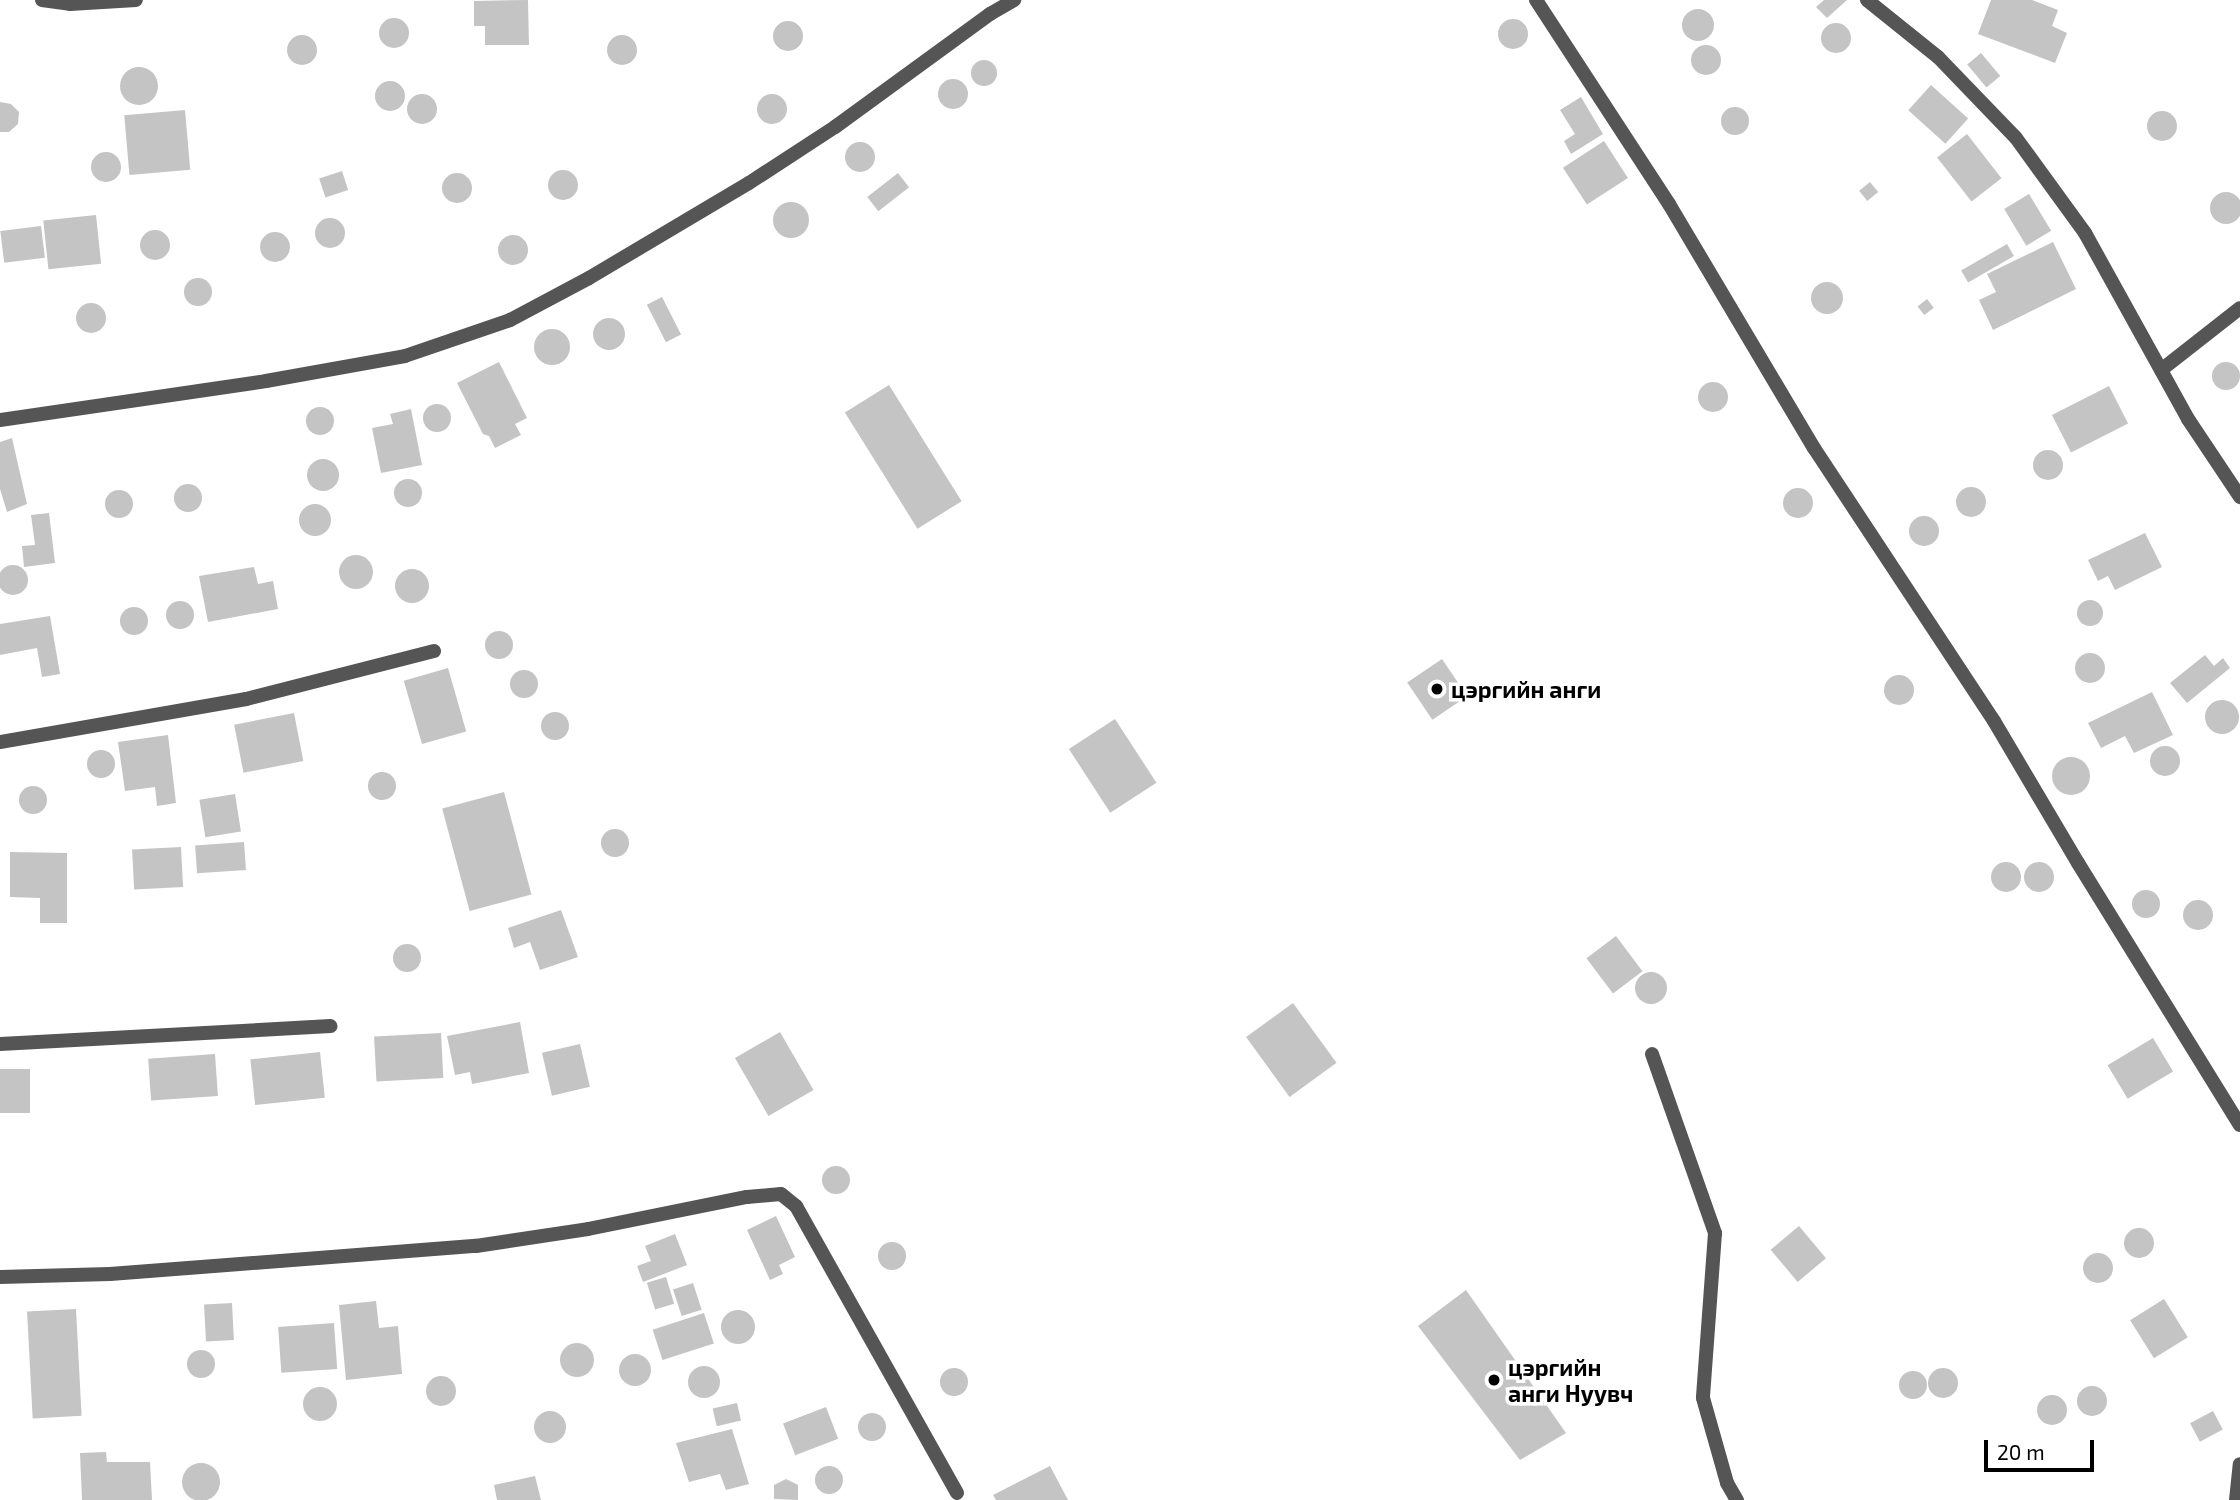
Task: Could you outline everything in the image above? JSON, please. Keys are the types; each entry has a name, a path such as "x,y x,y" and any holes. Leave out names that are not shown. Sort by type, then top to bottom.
{"street":[{"path":"42,0 70,4 136,0"},
{"path":"0,419 266,381 405,356 510,320 589,278 749,183 1014,0"},
{"path":"1536,0 1669,204 1814,448 1994,721 2071,853 2240,1125"},
{"path":"1867,0 1938,57 2016,138 2085,233 2161,370 2240,497"},
{"path":"2161,370 2240,308"},
{"path":"0,742 246,699 434,651"},
{"path":"0,1044 331,1026"},
{"path":"1652,1054 1715,1233 1703,1398 1727,1483 1737,1500"},
{"path":"0,1277 110,1274 476,1246 588,1229 747,1197 781,1194 796,1206 957,1493"},
{"path":"2236,1500 2240,1464"}],"building":[{"path":"528,0 529,45 485,45 485,26 474,26 474,1"},
{"path":"1824,0 1847,0 1827,18 1816,7"},
{"path":"1991,0 2032,0 2058,10 2052,26 2067,33 2055,63 1978,34"},
{"path":"1698,9 1709,14 1714,25 1709,36 1698,41 1687,36 1682,25 1687,14"},
{"path":"394,18 405,22 409,33 405,44 394,48 383,44 379,33 383,22"},
{"path":"1513,19 1524,23 1528,34 1524,45 1513,49 1502,45 1498,34 1502,23"},
{"path":"788,21 799,25 803,36 799,47 788,51 777,47 773,36 777,25"},
{"path":"1836,23 1846,28 1851,38 1846,48 1836,53 1826,48 1821,38 1826,28"},
{"path":"302,35 313,39 317,50 313,61 302,65 291,61 287,50 291,39"},
{"path":"622,35 633,39 637,50 633,61 622,65 611,61 607,50 611,39"},
{"path":"1706,45 1717,49 1721,60 1717,71 1706,75 1695,71 1691,60 1695,49"},
{"path":"1981,53 2000,76 1986,88 1967,65"},
{"path":"984,60 993,64 997,73 993,82 984,86 975,82 971,73 975,64"},
{"path":"139,67 152,73 158,86 152,99 139,105 126,99 120,86 126,73"},
{"path":"953,79 964,83 968,94 964,105 953,109 942,105 938,94 942,83"},
{"path":"390,81 401,85 405,96 401,107 390,111 379,107 375,96 379,85"},
{"path":"1931,85 1968,118 1945,144 1908,110"},
{"path":"422,94 433,98 437,109 433,120 422,124 411,120 407,109 411,98"},
{"path":"772,94 783,98 787,109 783,120 772,124 761,120 757,109 761,98"},
{"path":"1581,97 1603,134 1571,154 1564,141 1575,134 1560,110"},
{"path":"0,102 11,104 19,112 18,124 9,132 0,132"},
{"path":"1735,107 1745,111 1749,121 1745,131 1735,135 1725,131 1721,121 1725,111"},
{"path":"185,110 190,170 129,175 124,115"},
{"path":"2162,111 2173,115 2177,126 2173,137 2162,141 2151,137 2147,126 2151,115"},
{"path":"1967,134 2001,178 1972,202 1937,157"},
{"path":"1604,141 1628,178 1587,205 1563,168"},
{"path":"860,142 871,146 875,157 871,168 860,172 849,168 845,157 849,146"},
{"path":"106,152 117,156 121,167 117,178 106,182 95,178 91,167 95,156"},
{"path":"563,170 574,174 578,185 574,196 563,200 552,196 548,185 552,174"},
{"path":"342,171 348,190 325,197 319,178"},
{"path":"457,173 468,177 472,188 468,199 457,203 446,199 442,188 446,177"},
{"path":"898,173 909,187 878,211 867,197"},
{"path":"1870,182 1878,192 1867,201 1859,191"},
{"path":"2226,192 2237,197 2242,208 2237,219 2226,224 2215,219 2210,208 2215,197"},
{"path":"2029,194 2051,231 2026,246 2004,209"},
{"path":"791,202 803,208 809,220 803,232 791,238 779,232 773,220 779,208"},
{"path":"96,215 101,264 48,269 43,221"},
{"path":"330,218 341,222 345,233 341,244 330,248 319,244 315,233 319,222"},
{"path":"41,226 45,258 4,263 0,231"},
{"path":"155,230 166,234 170,245 166,256 155,260 144,256 140,245 144,234"},
{"path":"275,232 286,236 290,247 286,258 275,262 264,258 260,247 264,236"},
{"path":"513,235 524,239 528,250 524,261 513,265 502,261 498,250 502,239"},
{"path":"2053,242 2076,289 1993,330 1979,300 1996,292 1987,274"},
{"path":"2007,244 2014,256 1968,283 1961,270"},
{"path":"198,278 208,282 212,292 208,302 198,306 188,302 184,292 188,282"},
{"path":"1827,282 1839,286 1843,298 1839,310 1827,314 1815,310 1811,298 1815,286"},
{"path":"662,297 681,334 666,342 647,305"},
{"path":"1927,299 1934,308 1924,315 1918,306"},
{"path":"91,303 102,307 106,318 102,329 91,333 80,329 76,318 80,307"},
{"path":"609,318 621,322 625,334 621,346 609,350 597,346 593,334 597,322"},
{"path":"552,329 565,334 570,347 565,360 552,365 539,360 534,347 539,334"},
{"path":"499,362 527,418 515,424 521,435 495,448 489,436 483,434 457,383"},
{"path":"2226,362 2236,366 2240,376 2236,386 2226,390 2216,386 2212,376 2216,366"},
{"path":"1713,382 1724,386 1728,397 1724,408 1713,412 1702,408 1698,397 1702,386"},
{"path":"889,385 962,501 918,529 845,413"},
{"path":"2109,386 2128,423 2071,452 2052,415"},
{"path":"437,404 447,408 451,418 447,428 437,432 427,428 423,418 427,408"},
{"path":"320,407 330,411 334,421 330,431 320,435 310,431 306,421 310,411"},
{"path":"411,409 422,465 381,473 372,428 393,424 390,414"},
{"path":"12,438 27,504 7,512 0,489 0,442"},
{"path":"2048,450 2059,454 2063,465 2059,476 2048,480 2037,476 2033,465 2037,454"},
{"path":"323,459 334,464 339,475 334,486 323,491 312,486 307,475 312,464"},
{"path":"408,479 418,483 422,493 418,503 408,507 398,503 394,493 398,483"},
{"path":"188,484 198,488 202,498 198,508 188,512 178,508 174,498 178,488"},
{"path":"1971,487 1982,491 1986,502 1982,513 1971,517 1960,513 1956,502 1960,491"},
{"path":"1798,488 1809,492 1813,503 1809,514 1798,518 1787,514 1783,503 1787,492"},
{"path":"119,490 129,494 133,504 129,514 119,518 109,514 105,504 109,494"},
{"path":"315,504 326,509 331,520 326,531 315,536 304,531 299,520 304,509"},
{"path":"49,513 55,563 24,567 22,546 35,545 31,515"},
{"path":"1924,516 1935,520 1939,531 1935,542 1924,546 1913,542 1909,531 1913,520"},
{"path":"2145,533 2162,567 2115,590 2108,576 2098,581 2088,560"},
{"path":"356,555 368,560 373,572 368,584 356,589 344,584 339,572 344,560"},
{"path":"13,565 24,569 28,580 24,591 13,595 2,591 -2,580 2,569"},
{"path":"254,567 258,584 273,581 278,609 208,622 199,576"},
{"path":"412,569 424,574 429,586 424,598 412,603 400,598 395,586 400,574"},
{"path":"2090,600 2099,604 2103,613 2099,622 2090,626 2081,622 2077,613 2081,604"},
{"path":"180,601 190,605 194,615 190,625 180,629 170,625 166,615 170,605"},
{"path":"134,607 144,611 148,621 144,631 134,635 124,631 120,621 124,611"},
{"path":"50,616 60,674 42,677 37,648 0,655 0,624"},
{"path":"499,631 509,635 513,645 509,655 499,659 489,655 485,645 489,635"},
{"path":"2090,653 2101,657 2105,668 2101,679 2090,683 2079,679 2075,668 2079,657"},
{"path":"2205,655 2214,666 2223,658 2230,668 2187,703 2170,683"},
{"name":"цэргийн анги","path":"1442,659 1467,696 1432,720 1407,682"},
{"path":"448,668 466,731 422,744 404,681"},
{"path":"524,670 534,674 538,684 534,694 524,698 514,694 510,684 514,674"},
{"path":"1899,675 1910,679 1914,690 1910,701 1899,705 1888,701 1884,690 1888,679"},
{"path":"2152,692 2173,735 2134,753 2125,736 2101,748 2088,723"},
{"path":"2222,700 2234,705 2239,717 2234,729 2222,734 2210,729 2205,717 2210,705"},
{"path":"555,712 565,716 569,726 565,736 555,740 545,736 541,726 545,716"},
{"path":"294,713 303,761 243,773 234,725"},
{"path":"1115,719 1156,783 1110,813 1069,749"},
{"path":"168,735 176,803 157,806 155,787 125,791 118,742"},
{"path":"2165,746 2176,750 2180,761 2176,772 2165,776 2154,772 2150,761 2154,750"},
{"path":"101,750 111,754 115,764 111,774 101,778 91,774 87,764 91,754"},
{"path":"2071,757 2084,763 2090,776 2084,789 2071,795 2058,789 2052,776 2058,763"},
{"path":"382,772 392,776 396,786 392,796 382,800 372,796 368,786 372,776"},
{"path":"33,786 43,790 47,800 43,810 33,814 23,810 19,800 23,790"},
{"path":"504,792 531,894 470,911 442,809"},
{"path":"235,794 241,832 205,837 199,800"},
{"path":"615,829 625,833 629,843 625,853 615,857 605,853 601,843 605,833"},
{"path":"244,842 246,870 197,873 195,845"},
{"path":"181,847 183,887 134,890 132,850"},
{"path":"10,852 67,853 67,923 40,923 40,898 10,897"},
{"path":"2006,862 2017,866 2021,877 2017,888 2006,892 1995,888 1991,877 1995,866"},
{"path":"2039,862 2050,866 2054,877 2050,888 2039,892 2028,888 2024,877 2028,866"},
{"path":"2146,890 2156,894 2160,904 2156,914 2146,918 2136,914 2132,904 2136,894"},
{"path":"2198,900 2209,904 2213,915 2209,926 2198,930 2187,926 2183,915 2187,904"},
{"path":"561,910 578,957 540,970 530,942 514,948 508,928"},
{"path":"1616,936 1642,971 1613,993 1586,958"},
{"path":"407,944 417,948 421,958 417,968 407,972 397,968 393,958 397,948"},
{"path":"1651,972 1662,977 1667,988 1662,999 1651,1004 1640,999 1635,988 1640,977"},
{"path":"1293,1003 1336,1063 1290,1097 1246,1037"},
{"path":"520,1022 529,1073 472,1084 470,1072 455,1075 447,1036"},
{"path":"780,1032 814,1090 768,1116 735,1058"},
{"path":"441,1033 443,1078 376,1081 374,1037"},
{"path":"2153,1038 2173,1071 2128,1099 2108,1065"},
{"path":"580,1044 590,1087 552,1096 542,1053"},
{"path":"320,1052 325,1098 255,1105 250,1059"},
{"path":"215,1054 218,1096 151,1101 148,1059"},
{"path":"0,1069 30,1069 30,1113 0,1113"},
{"path":"836,1166 846,1170 850,1180 846,1190 836,1194 826,1190 822,1180 826,1170"},
{"path":"776,1216 795,1257 779,1265 783,1274 770,1280 747,1230"},
{"path":"1799,1226 1826,1258 1798,1282 1771,1250"},
{"path":"2139,1228 2150,1232 2154,1243 2150,1254 2139,1258 2128,1254 2124,1243 2128,1232"},
{"path":"675,1234 687,1265 643,1282 637,1266 651,1261 645,1246"},
{"path":"892,1242 902,1246 906,1256 902,1266 892,1270 882,1266 878,1256 882,1246"},
{"path":"2098,1253 2109,1257 2113,1268 2109,1279 2098,1283 2087,1279 2083,1268 2087,1257"},
{"path":"666,1277 674,1304 655,1310 647,1283"},
{"path":"693,1283 702,1310 682,1316 673,1289"},
{"name":"цэргийн анги Нуувч","path":"1466,1290 1566,1433 1520,1460 1418,1326"},
{"path":"2164,1299 2188,1337 2154,1358 2130,1320"},
{"path":"376,1301 379,1328 398,1326 402,1374 346,1380 339,1305"},
{"path":"232,1303 234,1340 206,1341 204,1304"},
{"path":"76,1309 82,1416 33,1418 27,1312"},
{"path":"738,1310 750,1315 755,1327 750,1339 738,1344 726,1339 721,1327 726,1315"},
{"path":"704,1313 714,1343 663,1360 653,1330"},
{"path":"334,1323 337,1369 281,1373 278,1327"},
{"path":"577,1343 589,1348 594,1360 589,1372 577,1377 565,1372 560,1360 565,1348"},
{"path":"201,1350 211,1354 215,1364 211,1374 201,1378 191,1374 187,1364 191,1354"},
{"path":"635,1354 647,1358 651,1370 647,1382 635,1386 623,1382 619,1370 623,1358"},
{"path":"704,1366 715,1371 720,1382 715,1393 704,1398 693,1393 688,1382 693,1371"},
{"path":"954,1368 964,1372 968,1382 964,1392 954,1396 944,1392 940,1382 944,1372"},
{"path":"1943,1368 1954,1372 1958,1383 1954,1394 1943,1398 1932,1394 1928,1383 1932,1372"},
{"path":"1913,1371 1923,1375 1927,1385 1923,1395 1913,1399 1903,1395 1899,1385 1903,1375"},
{"path":"441,1376 447,1377 455,1385 455,1397 447,1405 441,1406 435,1405 427,1397 426,1391 427,1385 435,1377"},
{"path":"2092,1386 2098,1387 2106,1395 2106,1407 2098,1415 2092,1416 2086,1415 2078,1407 2077,1401 2078,1395 2086,1387"},
{"path":"320,1387 332,1392 337,1404 332,1416 320,1421 308,1416 303,1404 308,1392"},
{"path":"2052,1395 2063,1399 2067,1410 2063,1421 2052,1425 2041,1421 2037,1410 2041,1399"},
{"path":"737,1403 741,1421 717,1426 713,1409"},
{"path":"826,1407 838,1439 795,1455 783,1423"},
{"path":"550,1411 561,1416 566,1427 561,1438 550,1443 539,1438 534,1427 539,1416"},
{"path":"2213,1411 2223,1430 2200,1442 2190,1423"},
{"path":"872,1413 882,1417 886,1427 882,1437 872,1441 862,1437 858,1427 862,1417"},
{"path":"732,1429 749,1484 726,1490 720,1474 689,1482 676,1443"},
{"path":"106,1452 107,1462 150,1462 152,1500 82,1500 80,1453"},
{"path":"201,1463 215,1468 220,1482 215,1496 201,1501 187,1496 182,1482 187,1468"},
{"path":"829,1466 839,1470 843,1480 839,1490 829,1494 819,1490 815,1480 819,1470"},
{"path":"1050,1466 1068,1500 996,1500 993,1495"},
{"path":"535,1476 541,1500 497,1500 494,1485"},
{"path":"786,1479 798,1485 798,1500 774,1499 774,1485"}],"place":[{"name":"цэргийн анги","path":"1437,689"},
{"name":"цэргийн анги Нуувч","path":"1494,1380"}]}
